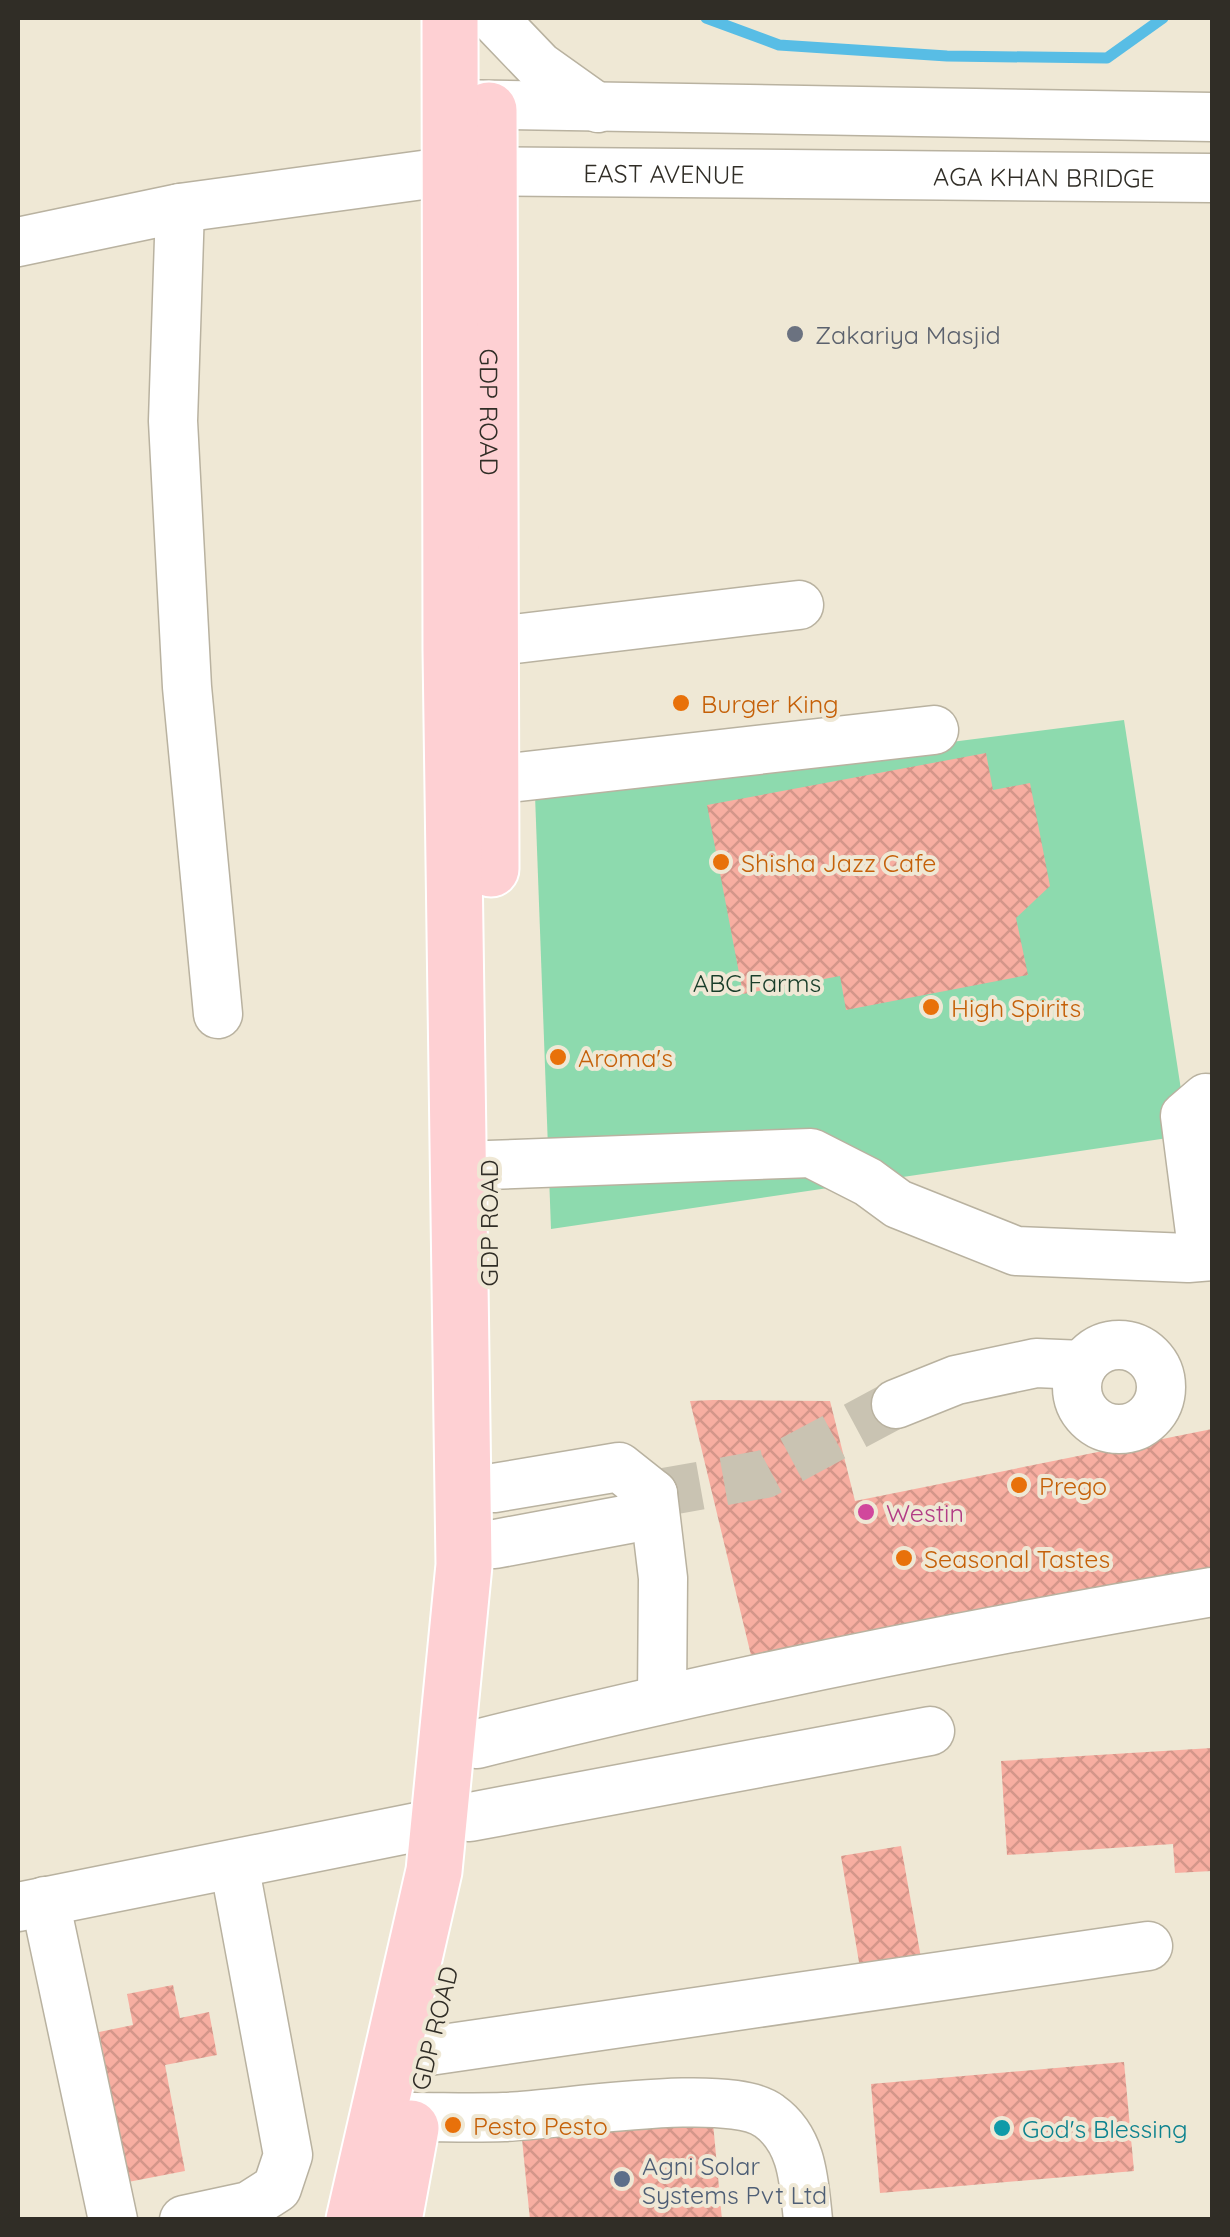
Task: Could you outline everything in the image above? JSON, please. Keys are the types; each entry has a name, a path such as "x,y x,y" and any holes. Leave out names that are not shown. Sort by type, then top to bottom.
{"main road":[{"path":"354,2220 434,1870 454,1820 464,1566 451,650 450,256 478,186 470,105 470,18"},
{"name":"GDP ROAD","path":"394,2220 412,2117 460,1922 454,1820 477,1744 495,1544 488,1165 492,780 478,186"}],"street":[{"path":"470,18 598,108"},
{"path":"470,105 1212,117"},
{"name":"EAST AVENUE","path":"18,242 180,208 478,186 879,174"},
{"name":"AGA KHAN BRIDGE","path":"879,174 1212,178"},
{"path":"180,208 173,421 187,688 218,1014"},
{"path":"490,642 799,605"},
{"path":"492,780 934,730"},
{"path":"488,1165 810,1153 868,1182 898,1204 1016,1252 1208,1256 1185,1116 1206,1098 1212,1099"},
{"path":"896,1404 956,1380 1036,1363 1083,1365"},
{"path":"494,1488 619,1467 653,1494 662,1578 662,1698"},
{"path":"495,1544 629,1519 653,1494"},
{"path":"477,1744 662,1698 980,1631 1212,1592"},
{"path":"112,2220 31,1904 930,1731"},
{"path":"184,2220 249,2206 277,2188 288,2155 234,1864"},
{"path":"429,2051 1148,1946"},
{"path":"412,2117 506,2117 654,2104 746,2104 769,2116 792,2139 803,2170 808,2220"}],"green space":[{"name":"ABC Farms","path":"1124,720 1188,1135 551,1229 535,795"}],"building":[{"path":"986,753 993,790 1030,783 1050,886 1016,918 1028,975 846,1010 840,976 743,994 707,805"},
{"name":"Westin","path":"690,1401 830,1401 855,1501 1212,1429 1212,1577 755,1672"},
{"path":"1212,1748 1212,1871 1175,1873 1173,1844 1007,1855 1001,1761"},
{"path":"901,1846 921,1958 860,1968 841,1856"},
{"path":"173,1985 180,2018 209,2012 217,2055 165,2065 185,2171 128,2182 99,2032 133,2025 127,1994"},
{"name":"God's Blessing","path":"1124,2062 1134,2171 880,2193 871,2084"},
{"name":"Agni Solar Systems Pvt Ltd","path":"713,2123 722,2220 530,2220 522,2139"}],"waterway":[{"path":"706,18 779,45 947,56 1107,58 1163,18"}],"tunnel":[{"path":"653,1494 765,1474 896,1404"}],"place":[{"name":"Zakariya Masjid","path":"795,334"},
{"name":"Burger King","path":"681,703"},
{"name":"Shisha Jazz Cafe","path":"721,862"},
{"name":"High Spirits","path":"931,1007"},
{"name":"Aroma's","path":"558,1057"},
{"name":"Prego","path":"1019,1485"},
{"name":"Westin","path":"866,1512"},
{"name":"Seasonal Tastes","path":"904,1558"},
{"name":"Pesto Pesto","path":"453,2125"},
{"name":"God's Blessing","path":"1002,2128"},
{"name":"Agni Solar Systems Pvt Ltd","path":"622,2179"}]}
